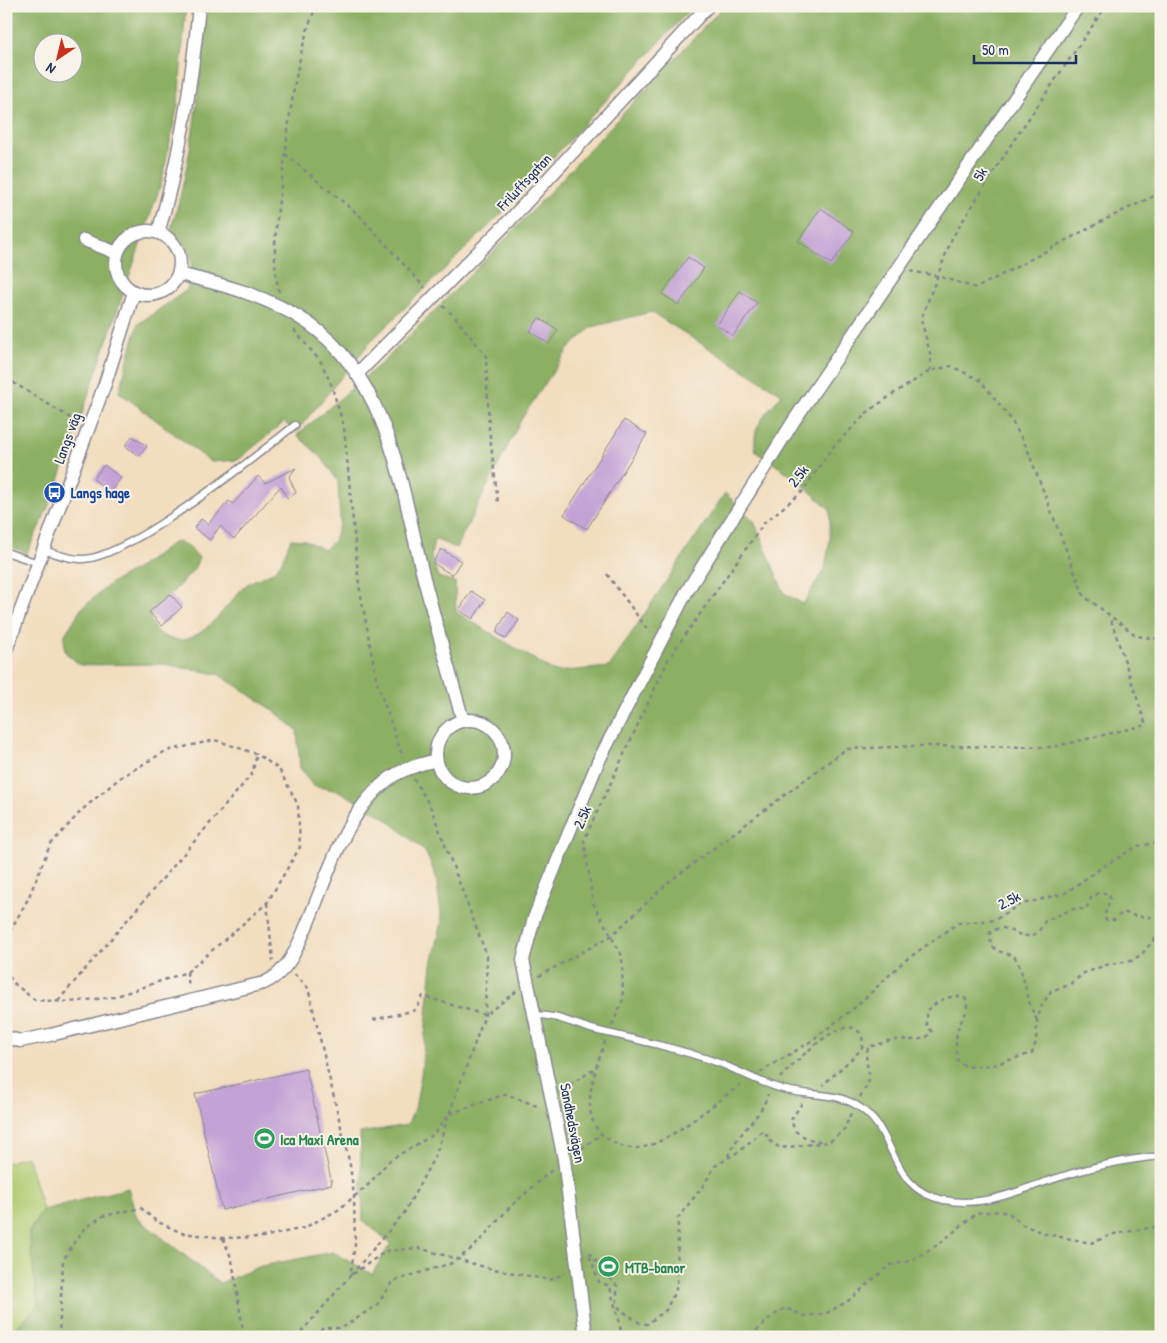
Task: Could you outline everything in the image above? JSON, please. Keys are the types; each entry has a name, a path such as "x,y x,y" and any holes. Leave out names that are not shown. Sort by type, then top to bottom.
{"street":[{"path":"158,233 174,178 186,116 199,6"},
{"name":"Friluftsgatan","path":"357,374 510,220 708,6"},
{"name":"Sandhedsvägen","path":"586,1337 564,1159 552,1096 533,1016 523,960 534,918 598,762 687,591 796,420 1078,6"},
{"path":"146,231 158,233 171,241 178,251 180,262 179,274 170,287 161,293 149,296 134,292 124,285 119,278 116,266 117,253 123,242 133,235 146,231"},
{"path":"84,240 117,253"},
{"path":"179,274 238,289 283,306 323,335 348,360 357,374 368,392 391,446 463,721"},
{"name":"Langs väg","path":"6,650 88,429 128,316 134,292"},
{"path":"463,721 479,721 497,734 503,749 503,760 499,771 488,783 477,787 466,788 446,779 436,760 436,749 442,735 453,724 463,721"},
{"path":"6,1037 20,1041 50,1036 264,983 275,978 292,958 345,836 354,820 375,792 393,776 407,768 436,760"}],"lane":[{"path":"43,550 81,560 103,555 139,537 242,467 295,425"},
{"path":"6,552 38,563"},
{"path":"533,1016 559,1018 650,1042 720,1064 750,1078 788,1091 834,1096 855,1105 878,1123 901,1172 909,1183 919,1190 942,1200 967,1204 991,1200 1098,1166 1161,1156"}],"path":[{"path":"297,1337 404,1213 436,1154 485,1015 487,956 431,808 407,768 377,682 359,585 344,427 331,384 321,362 294,332 283,306 278,287 274,243 292,101 306,31 316,6"},
{"name":"5k","path":"930,371 931,357 921,319 952,238 1014,140 1106,6"},
{"path":"899,269 938,276 976,288 1034,260 1112,215 1161,193"},
{"name":"2.5k","path":"1161,640 1137,636 1084,596 1026,446 1010,418 980,380 950,366 930,371 870,410 832,448 802,492 764,523 669,658 584,840 594,903 622,956 623,1000 608,1032 591,1084 591,1120 600,1135 625,1148 645,1147 679,1130 750,1078 807,1044 858,1004 903,962 958,923 995,920 1019,906 1065,893 1104,866 1138,846 1161,842"},
{"path":"6,378 88,429"},
{"path":"608,574 659,644"},
{"path":"485,1015 527,983 611,936 670,881 846,749 916,746 1053,747 1146,724 1110,616"},
{"path":"6,938 28,898 50,844 83,809 121,777 166,751 215,740 257,754 279,769 298,805 300,847 267,903 187,972 114,997 58,1001 35,1000 12,982 6,969"},
{"path":"58,1001 252,774 257,754"},
{"path":"1037,1020 1029,1006 1019,964 1014,956 995,951 991,945 990,932 1001,927 1022,936 1033,936 1042,929 1045,921 1074,909 1086,909 1091,898 1100,892 1109,894 1110,899 1104,916 1110,922 1118,918 1122,912 1128,911 1135,916 1161,918"},
{"path":"267,903 275,978"},
{"path":"621,1337 621,1325 613,1306 610,1286 599,1282 589,1253 617,1286 617,1304 640,1323 647,1324 666,1310 672,1300 677,1286 678,1218 703,1186 715,1166 741,1150 764,1131 771,1142 780,1148 829,1142 844,1130 868,1080 869,1075 865,1064 869,1046 897,1040 916,1040 930,1036 932,1032 927,1025 927,1010 941,1001 957,996 966,999 965,1018 957,1033 958,1062 967,1067 993,1065 1032,1053 1036,1042 1037,1020 1042,1005 1051,991 1069,986 1084,973 1109,964 1132,961 1142,954 1161,931"},
{"path":"285,968 300,978 308,988 346,1147 354,1196 355,1245 350,1276"},
{"path":"373,1020 416,1010 423,996 485,1015"},
{"path":"59,1337 63,1260 86,1228 103,1216 141,1208 156,1221 182,1232 223,1238 263,1237 304,1228 338,1210 390,1160 434,1135 449,1114 506,1094 538,1106 597,1067"},
{"path":"315,1337 323,1328 342,1328 377,1305 393,1281 452,1263 458,1259 474,1247 511,1206 564,1159 600,1135"},
{"path":"751,1337 766,1320 786,1308 805,1316 827,1313 848,1301 890,1264 911,1261 939,1244 977,1213 1000,1211 1010,1214 1022,1226 1046,1234 1091,1243 1114,1234 1161,1226"},
{"path":"223,1238 232,1260 244,1337"},
{"path":"350,1276 386,1251 418,1248 550,1280 578,1268"}],"green space":[{"path":"6,6 186,6 178,104 161,184 55,492 27,553 6,545"},
{"path":"207,6 693,6 503,212 372,340 296,432 284,422 238,460 211,462 119,392 138,324 187,290 190,278 192,262 189,250 171,229 179,202 190,147"},
{"path":"724,6 1161,6 1161,1337 8,1337 38,1306 29,1232 43,1210 128,1188 137,1218 220,1283 261,1266 333,1252 372,1274 391,1243 363,1221 360,1133 407,1125 415,1109 421,1075 432,964 442,922 436,876 425,851 384,817 339,791 313,786 300,768 297,730 272,709 218,674 162,664 80,665 65,652 64,636 81,609 111,583 138,568 176,541 189,546 199,558 194,569 150,617 153,627 157,631 166,637 178,640 189,638 200,632 220,614 245,586 275,570 282,561 291,539 305,540 324,550 334,541 340,522 338,481 322,458 297,435 383,362 497,248","holes":["651,312 782,394 761,420 755,434 756,452 791,475 830,509 830,539 825,568 803,604 784,593 754,521 725,493 609,667 555,672 456,612 455,582 438,577 431,557 434,539 456,548 522,418 569,348 592,327"]},
{"path":"27,1156 43,1210 29,1232 38,1306 6,1337 6,1163"}],"building":[{"path":"821,208 854,232 831,264 798,241"},
{"path":"688,257 704,268 679,305 662,294"},
{"path":"740,291 757,303 733,336 717,325"},
{"path":"539,318 558,330 549,344 530,331"},
{"path":"624,420 647,434 587,529 564,515"},
{"path":"132,436 147,446 139,456 125,446"},
{"path":"104,465 121,478 110,492 93,479"},
{"path":"296,468 289,477 296,493 287,498 281,486 234,539 220,526 210,540 194,528 201,519 208,524 229,501 233,504 258,476 265,483"},
{"path":"441,549 461,561 452,575 433,563"},
{"path":"471,591 485,600 473,619 459,610"},
{"path":"170,594 182,607 162,626 149,612"},
{"path":"508,612 519,620 506,639 496,632"},
{"name":"Ica Maxi Arena","path":"306,1069 332,1184 222,1210 195,1094"}],"place":[{"name":"Langs hage","path":"55,492"},
{"name":"Ica Maxi Arena","path":"264,1139"},
{"name":"MTB-banor","path":"609,1267"}]}
